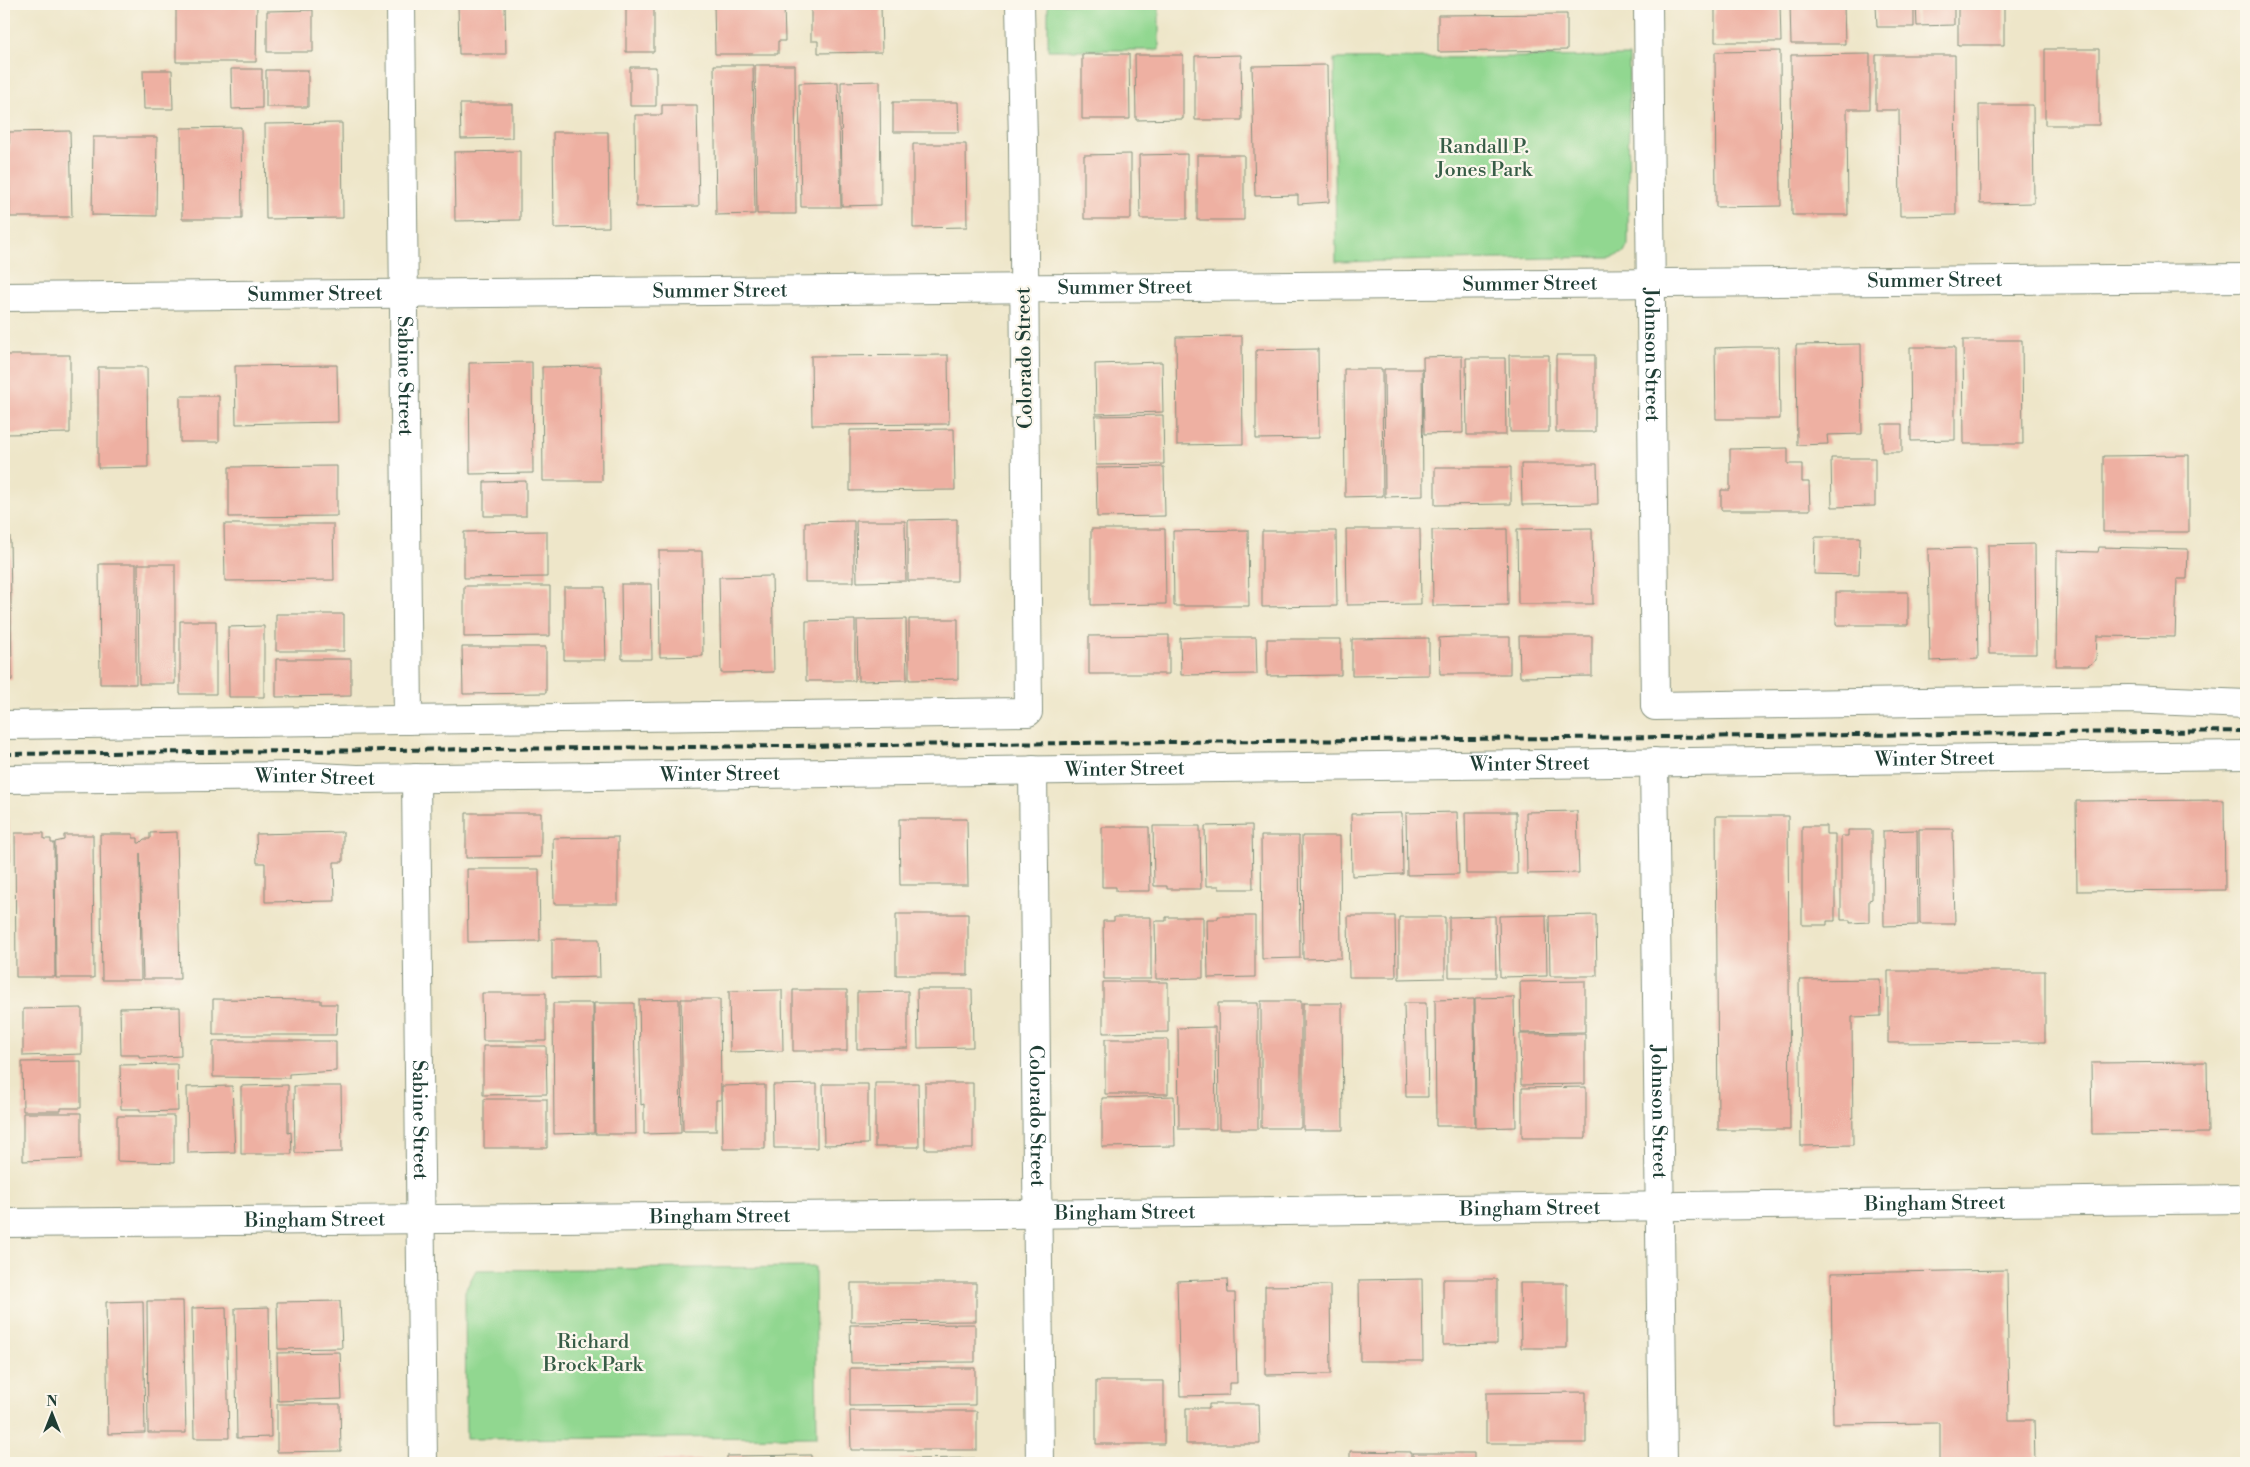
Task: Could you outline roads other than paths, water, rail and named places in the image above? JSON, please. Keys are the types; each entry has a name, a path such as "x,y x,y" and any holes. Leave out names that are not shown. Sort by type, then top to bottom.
{"street":[{"name":"Sabine Street","path":"401,4 408,720"},
{"name":"Colorado Street","path":"408,720 1028,712 1020,4"},
{"name":"Johnson Street","path":"1648,4 1655,706 2129,699 2246,704"},
{"name":"Summer Street","path":"4,297 2246,278"},
{"path":"4,725 408,720"},
{"name":"Winter Street","path":"4,779 300,776 357,779 2246,755"},
{"name":"Johnson Street","path":"1654,762 1663,1463"},
{"name":"Colorado Street","path":"1033,770 1040,1463"},
{"name":"Sabine Street","path":"416,778 423,1463"},
{"name":"Bingham Street","path":"4,1224 1038,1212 1660,1209 2246,1199"}],"railway":[{"path":"4,754 2246,731"}],"park label":[{"name":"Randall P. Jones Park","path":"1484,158"},
{"name":"Richard Brock Park","path":"593,1354"}]}
